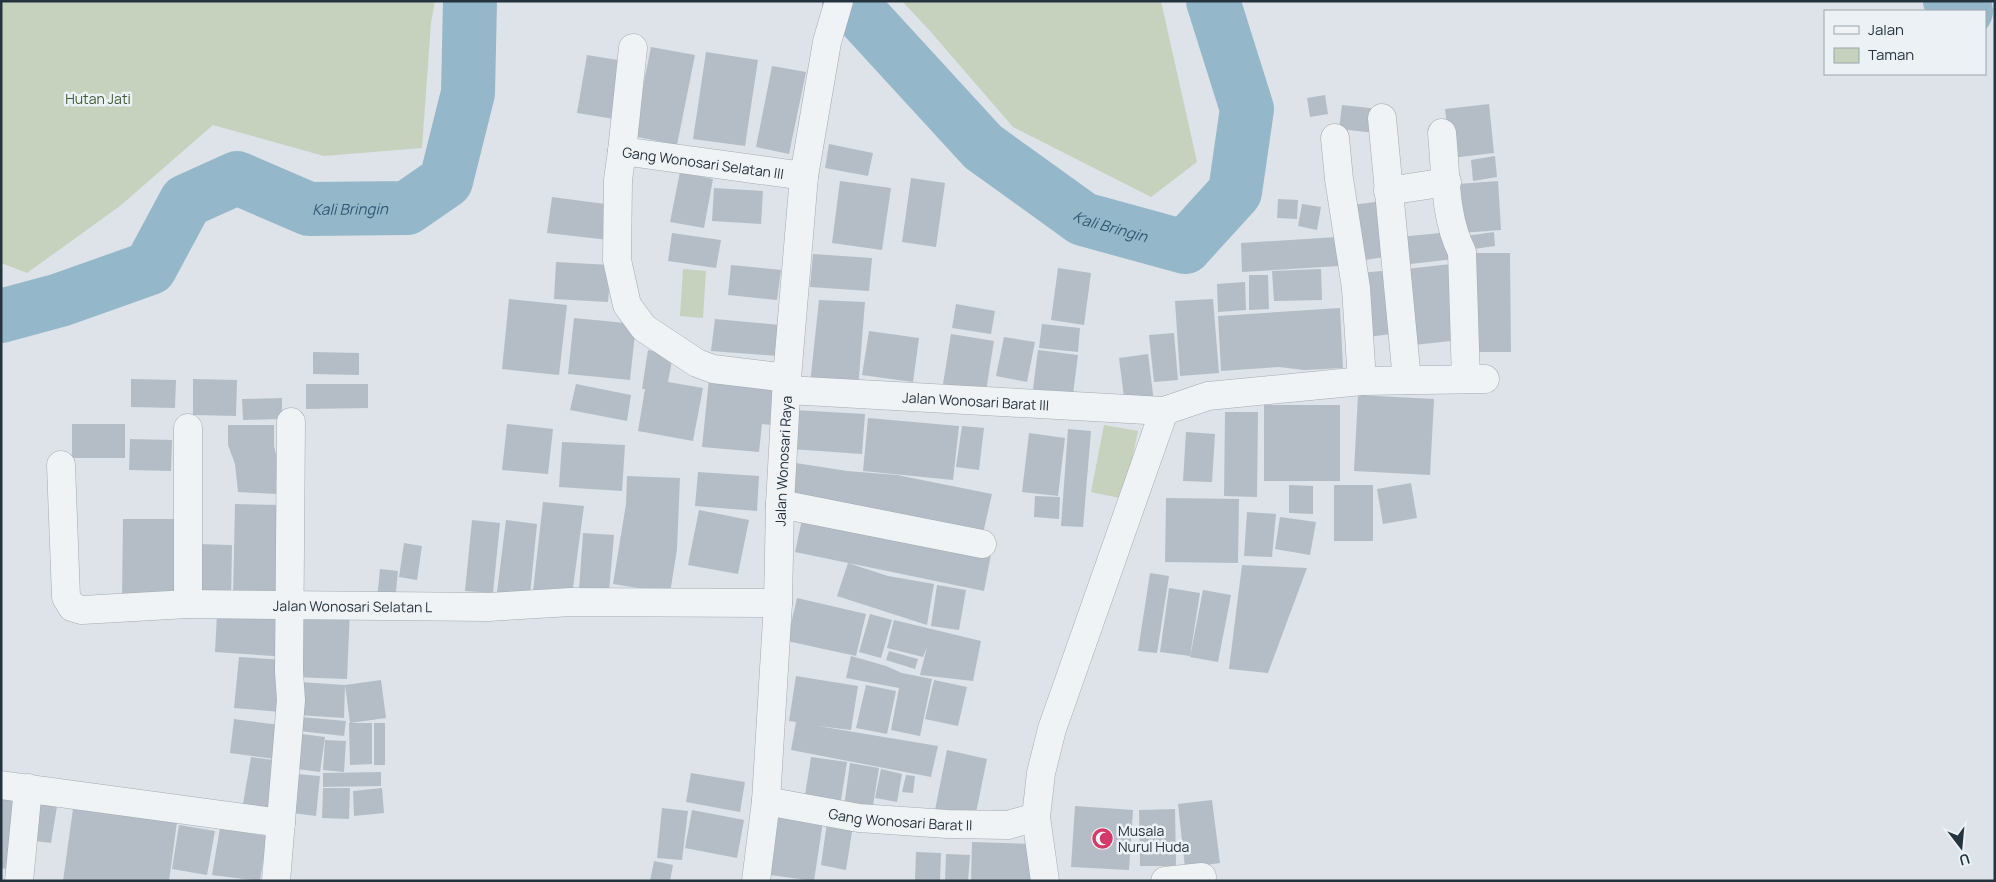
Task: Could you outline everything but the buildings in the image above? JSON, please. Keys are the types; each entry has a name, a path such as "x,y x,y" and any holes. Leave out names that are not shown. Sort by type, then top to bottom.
{"street":[{"name":"Jalan Wonosari Raya","path":"756,881 766,801 778,603 780,504 787,384 804,176 827,42 838,1"},
{"path":"622,151 633,48"},
{"path":"1382,118 1407,380"},
{"path":"1045,881 1036,817 1041,773 1052,729 1164,410 1208,396 1362,382 1475,379 1462,252 1455,239 1451,221 1442,132"},
{"path":"1335,138 1339,179 1356,288 1362,382"},
{"name":"Gang Wonosari Selatan III","path":"787,384 712,369 697,362 644,328 627,305 617,260 618,180 622,151 804,176"},
{"path":"1388,191 1447,182"},
{"name":"Jalan Wonosari Barat III","path":"787,384 1164,410"},
{"path":"276,881 291,700 289,672 292,422"},
{"path":"188,428 188,604"},
{"name":"Jalan Wonosari Selatan L","path":"61,465 66,597 72,607 82,610 188,604 488,607 571,602 778,603"},
{"path":"780,504 982,544"},
{"path":"1,785 282,822"},
{"path":"19,881 28,788"},
{"name":"Gang Wonosari Barat II","path":"766,801 859,818 947,824 1008,825 1036,817"},
{"path":"1165,881 1202,877"}],"green space":[{"name":"Hutan Jati","path":"1,1 435,1 431,23 422,148 324,156 213,125 120,206 27,273 1,263"},
{"path":"902,1 1161,1 1197,162 1151,197 1013,127"},
{"path":"683,269 706,271 703,318 680,316"},
{"path":"1104,425 1138,431 1124,499 1091,492"}],"waterway":[{"name":"Kali Bringin","path":"1,316 60,300 150,268 186,201 237,178 309,209 407,208 446,181 468,93 470,1"},
{"name":"Kali Bringin","path":"849,1 983,147 1083,219 1185,247 1235,192 1247,109 1213,1"},
{"name":"Kali Bringin","path":"1950,1 1964,10"}],"place":[{"name":"Musala Nurul Huda","path":"1102,838"}]}
